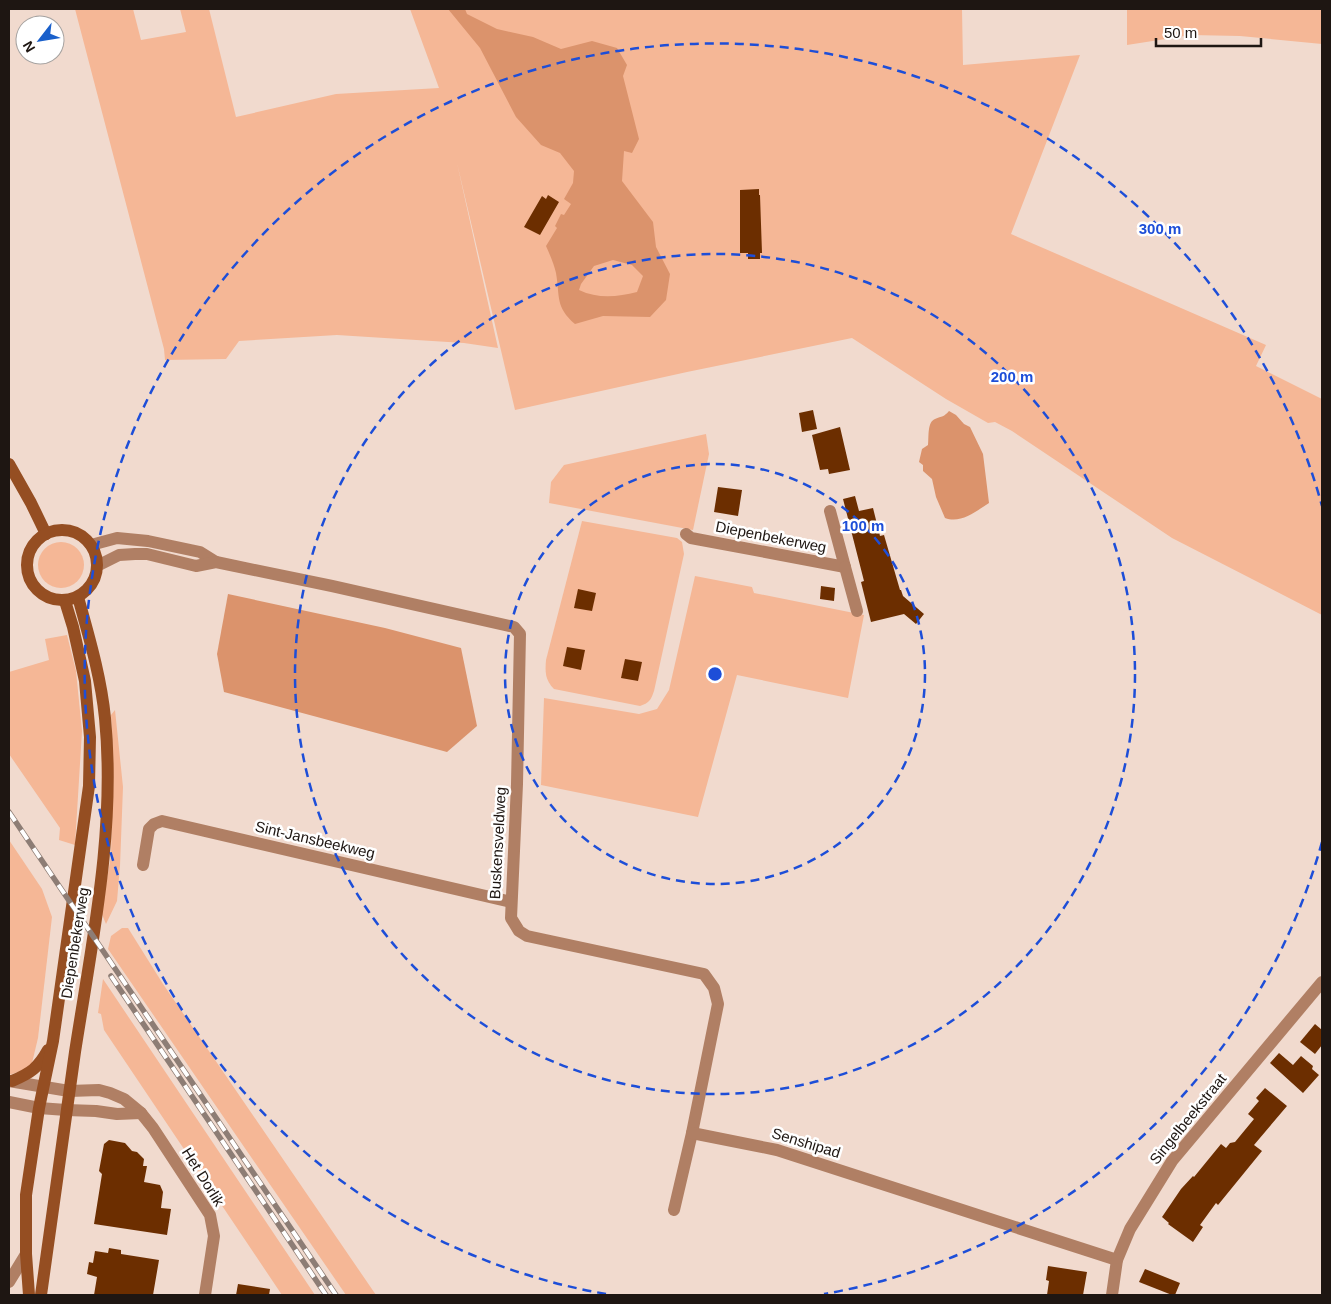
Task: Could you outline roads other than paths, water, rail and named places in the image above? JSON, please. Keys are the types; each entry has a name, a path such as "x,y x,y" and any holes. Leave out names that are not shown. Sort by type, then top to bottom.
{"main road":[{"path":"9,464 31,502 46,534"},
{"path":"56,530 71,531 79,534 91,545 95,551 98,566 90,588 78,597 65,601 53,600 40,594 35,589 26,570 28,555 35,542 56,530"},
{"name":"Diepenbekerweg","path":"41,1295 66,1110 100,891 108,803 105,717 95,661 78,597"},
{"name":"Diepenbekerweg","path":"29,1295 26,1254 26,1195 39,1108 53,1041 89,786 90,737 85,681 65,601"},
{"path":"10,1081 24,1076 40,1064 53,1041"}],"street":[{"name":"Diepenbekerweg","path":"830,511 856,611"},
{"name":"Diepenbekerweg","path":"689,536 845,567"},
{"name":"Buskensveldweg","path":"91,545 117,538 148,541 200,552 216,562 514,627 520,634 517,784 511,918 519,931 527,936 704,974 714,988 718,1004 692,1133 674,1210"},
{"name":"Buskensveldweg","path":"98,566 119,555 127,554 147,554 196,566 216,562"},
{"name":"Sint-Jansbeekweg","path":"143,865 149,829 162,820 511,902"},
{"name":"Singelbeekstraat","path":"1112,1295 1117,1260 1130,1229 1172,1161 1322,982"},
{"name":"Het Dorlik","path":"10,1081 69,1091 99,1090 124,1099 141,1113 153,1128 210,1215 214,1236 205,1295"},
{"path":"9,1102 39,1108 117,1114 141,1113"},
{"name":"Senshipad","path":"692,1133 776,1150 1117,1260"},
{"path":"9,1282 26,1254"}],"railway":[{"path":"9,812 336,1295"},
{"path":"111,976 326,1295"}]}
